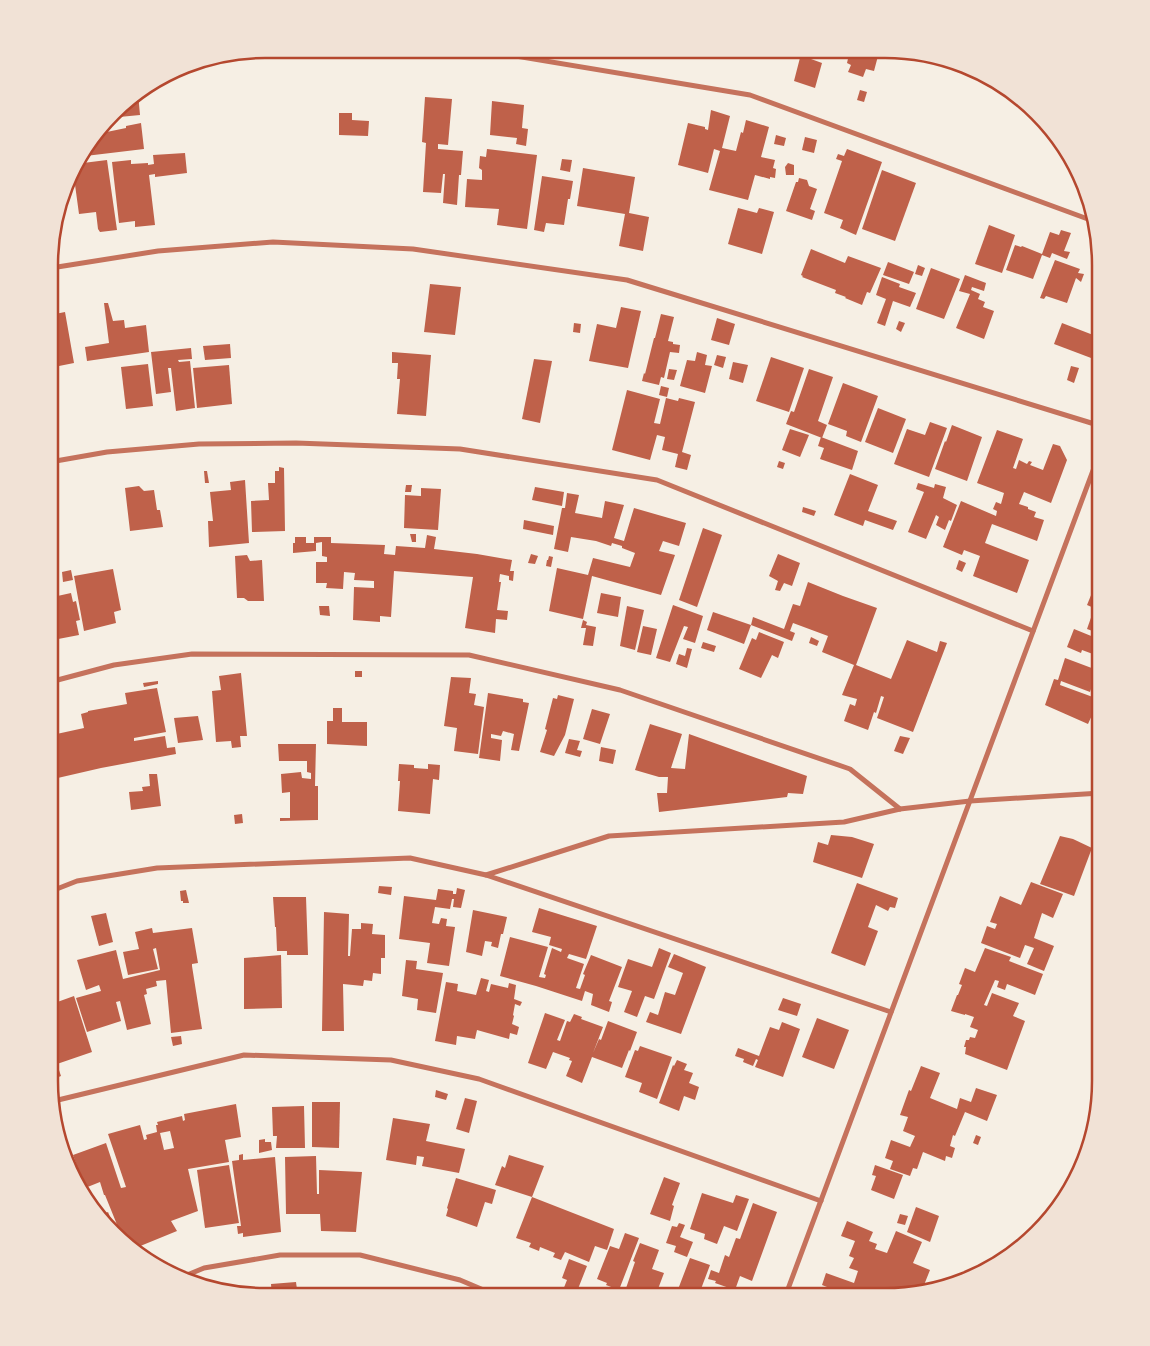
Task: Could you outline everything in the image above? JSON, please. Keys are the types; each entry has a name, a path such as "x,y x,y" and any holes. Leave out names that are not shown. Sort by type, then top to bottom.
{"street":[{"path":"523,58 750,95 1087,219"},
{"path":"58,267 158,251 273,242 413,249 627,280 1092,423"},
{"path":"58,461 107,452 199,444 296,442 460,449 657,480 1033,631"},
{"path":"788,1288 1092,473"},
{"path":"58,680 114,665 192,654 469,655 620,690 850,769 900,809"},
{"path":"486,875 609,836 844,822 900,809 970,801 1092,794"},
{"path":"58,888 77,881 158,868 410,858 486,875 891,1012"},
{"path":"58,1100 244,1055 391,1060 479,1079 821,1201"},
{"path":"189,1274 204,1268 280,1255 360,1254 460,1280 479,1288"}],"building":[{"path":"800,58 811,58 822,63 815,88 794,81"},
{"path":"848,58 877,58 874,71 866,69 863,77 848,72 851,65 847,63"},
{"path":"860,90 867,92 864,102 857,100"},
{"path":"425,97 452,99 448,145 438,144 438,149 463,151 457,205 443,203 445,174 443,174 441,193 423,192 426,143 422,142"},
{"path":"139,100 140,115 119,117"},
{"path":"492,101 524,105 522,128 528,129 526,146 516,144 517,138 490,135"},
{"path":"711,110 730,116 722,148 736,151 746,120 769,127 761,157 775,160 773,168 776,169 775,178 770,177 770,179 755,175 748,200 709,190 720,151 714,149 708,173 678,165 688,123 705,127 708,130"},
{"path":"339,113 352,113 352,120 369,121 368,136 339,135"},
{"path":"141,123 144,149 88,156 105,132 126,128 126,126"},
{"path":"776,135 786,138 784,146 774,144"},
{"path":"805,137 817,140 814,153 802,150"},
{"path":"487,149 537,155 527,229 497,225 499,209 465,207 467,179 482,180 482,170 479,168 480,156 486,157"},
{"path":"847,149 882,162 856,235 840,228 843,220 824,213 842,161 836,159 838,154 844,156"},
{"path":"185,153 187,173 155,177 155,174 149,175 155,225 135,227 135,221 119,223 112,162 131,160 131,164 148,163 148,165 154,164 153,155"},
{"path":"562,159 572,160 570,172 560,170"},
{"path":"107,160 117,230 100,232 96,212 79,214 75,182 84,163"},
{"path":"788,163 794,165 794,175 786,175 785,167"},
{"path":"583,168 635,177 629,213 649,217 643,251 619,246 625,214 577,206"},
{"path":"882,170 916,183 895,241 862,229"},
{"path":"542,176 573,181 564,225 546,223 544,232 534,230"},
{"path":"799,178 807,180 809,186 817,189 810,209 815,211 812,220 786,211"},
{"path":"738,208 757,213 759,208 774,212 762,254 728,244"},
{"path":"989,225 1015,235 1002,273 975,264"},
{"path":"1061,230 1071,233 1064,251 1070,252 1067,259 1052,253 1050,258 1042,255 1033,279 1006,270 1015,245 1042,254 1050,232 1059,235"},
{"path":"811,249 845,263 848,256 881,268 870,293 867,292 862,305 835,293 836,290 802,277 801,275"},
{"path":"1055,260 1080,269 1078,273 1084,274 1081,282 1076,278 1067,303 1046,296 1044,299 1040,298"},
{"path":"888,262 914,272 909,284 883,275"},
{"path":"918,265 925,268 922,276 915,274"},
{"path":"931,268 960,279 944,319 916,309"},
{"path":"965,275 986,283 984,291 972,287 971,290 980,294 978,299 985,302 983,307 994,311 984,339 956,328 970,294 959,291"},
{"path":"882,277 900,284 899,287 916,293 910,307 893,301 885,326 877,323 886,299 876,295"},
{"path":"430,284 461,287 455,335 424,332"},
{"path":"104,303 108,303 113,321 124,320 125,328 146,325 149,352 87,361 85,347 109,343"},
{"path":"621,307 641,311 628,368 589,361 597,324 616,328"},
{"path":"65,312 74,363 58,366 58,313"},
{"path":"661,314 674,317 668,341 680,345 679,353 670,352 664,378 661,377 659,385 642,381"},
{"path":"717,318 735,324 729,345 711,340"},
{"path":"899,321 905,323 901,332 896,329"},
{"path":"574,323 581,324 580,333 573,332"},
{"path":"1062,323 1092,335 1092,358 1054,344"},
{"path":"230,344 231,358 205,360 203,346"},
{"path":"191,348 192,359 178,360 179,362 190,361 195,408 176,411 171,368 168,368 171,392 156,394 151,352"},
{"path":"392,352 431,355 426,416 397,414 400,379 397,379 398,363 392,363"},
{"path":"697,352 707,355 705,365 712,366 705,393 680,386 687,360 695,361"},
{"path":"717,355 726,357 723,368 714,365"},
{"path":"771,357 804,368 789,412 756,401"},
{"path":"534,359 552,361 540,423 522,419"},
{"path":"733,362 748,365 743,383 729,379"},
{"path":"148,364 153,406 126,409 121,367"},
{"path":"229,365 232,404 197,408 193,368"},
{"path":"1071,366 1079,368 1074,383 1067,380"},
{"path":"669,369 677,370 674,380 667,379"},
{"path":"809,369 833,377 818,421 827,425 822,438 786,424 791,411 794,412"},
{"path":"843,383 878,396 861,442 846,436 847,431 828,424"},
{"path":"661,386 669,388 667,397 659,395"},
{"path":"627,390 660,399 654,423 660,424 666,398 678,401 679,398 695,402 682,452 691,455 687,470 675,467 678,454 662,450 665,437 657,435 650,460 612,450"},
{"path":"878,408 906,419 893,453 865,442"},
{"path":"930,422 947,428 929,477 894,464 907,429 925,435"},
{"path":"952,425 982,437 967,481 935,469"},
{"path":"790,429 809,435 800,457 782,450"},
{"path":"997,430 1023,439 1013,468 1016,469 1019,460 1027,464 1029,461 1032,462 1030,465 1043,470 1053,444 1060,446 1067,460 1051,503 1024,492 1019,504 1036,512 1034,517 1044,520 1037,541 992,524 985,543 1029,560 1017,593 973,576 980,556 964,550 962,555 943,547 961,501 996,516 997,511 993,509 996,502 1001,504 1004,493 977,483"},
{"path":"821,437 858,451 852,470 820,459 824,448 818,446"},
{"path":"779,461 785,463 783,469 777,467"},
{"path":"279,467 284,468 285,531 252,532 251,501 269,500 268,483 275,483 275,471 279,471"},
{"path":"204,471 207,471 209,483 205,483"},
{"path":"850,474 878,485 868,511 897,521 893,530 865,520 863,526 834,515"},
{"path":"245,480 249,543 209,547 208,521 213,521 210,492 231,490 230,482"},
{"path":"918,483 934,488 935,484 946,487 943,498 957,505 951,521 949,520 945,530 936,525 939,517 936,515 926,539 908,532 924,492 916,489"},
{"path":"406,485 412,485 411,492 405,492"},
{"path":"139,486 144,491 154,490 157,510 160,510 163,527 130,531 125,488"},
{"path":"535,487 564,492 562,506 532,500"},
{"path":"421,488 441,489 438,530 404,528 405,495 421,496"},
{"path":"567,493 579,495 575,513 602,518 605,501 624,505 614,538 624,541 634,508 686,523 679,546 663,541 659,551 675,555 661,595 592,576 583,619 549,611 557,568 588,575 593,558 630,567 635,553 612,543 611,546 596,541 571,537 568,552 554,549"},
{"path":"803,507 816,511 814,516 802,512"},
{"path":"524,520 554,526 553,535 523,529"},
{"path":"703,528 722,535 697,607 679,600"},
{"path":"410,534 416,534 416,542 412,542"},
{"path":"427,535 436,537 434,549 512,560 510,571 514,571 513,581 509,580 509,576 500,574 499,582 501,582 497,610 508,611 507,620 496,619 495,633 465,628 473,577 394,571 391,617 380,616 380,622 353,620 354,587 374,588 374,581 354,580 355,573 344,572 343,589 326,588 327,583 316,583 316,562 327,562 327,557 322,556 322,542 316,543 316,551 293,553 295,537 306,537 306,543 314,543 314,537 331,537 331,543 385,545 384,554 395,555 396,546 425,548"},
{"path":"531,554 538,556 535,564 528,563"},
{"path":"778,554 800,563 792,586 784,583 780,591 775,590 778,581 769,576"},
{"path":"247,555 250,561 262,560 264,601 248,601 244,598 237,598 235,556"},
{"path":"549,556 553,557 551,567 546,566"},
{"path":"959,560 966,563 962,572 956,569"},
{"path":"113,569 121,610 114,612 116,623 84,631 74,576"},
{"path":"71,570 73,580 63,582 62,572"},
{"path":"808,582 877,608 856,665 891,679 907,640 937,652 940,641 947,643 913,732 877,718 884,697 881,696 868,730 844,721 850,704 855,706 857,699 842,695 854,665 822,652 828,636 793,623 790,631 795,633 792,641 751,625 753,617 784,629 793,604 800,606"},
{"path":"71,593 73,602 76,601 80,620 76,621 79,635 58,639 58,596"},
{"path":"601,593 621,597 618,617 597,613"},
{"path":"1092,593 1092,607 1087,605"},
{"path":"673,605 703,616 695,643 683,639 688,627 684,626 670,662 656,658"},
{"path":"319,606 329,606 330,616 320,615"},
{"path":"627,606 644,610 635,650 620,646"},
{"path":"713,612 751,625 744,644 707,630"},
{"path":"1092,615 1092,631 1087,629"},
{"path":"583,620 587,622 586,625 596,627 593,646 583,645 586,628 581,628"},
{"path":"643,626 657,629 651,655 637,652"},
{"path":"1074,629 1092,636 1092,654 1082,650 1081,653 1067,647"},
{"path":"759,632 784,642 778,658 772,655 761,678 739,669 752,638 756,640"},
{"path":"811,637 819,641 817,646 809,643"},
{"path":"703,642 716,646 714,652 701,648"},
{"path":"687,648 692,649 687,668 676,664 679,654 685,656"},
{"path":"1065,658 1092,668 1090,692 1061,681 1060,685 1092,697 1092,715 1088,724 1045,705 1054,679 1058,680"},
{"path":"355,671 362,671 362,677 355,677"},
{"path":"241,673 247,736 240,736 241,747 232,748 231,741 216,742 212,691 221,690 219,676"},
{"path":"451,677 471,678 469,693 476,694 474,705 484,707 478,754 454,751 457,728 444,726"},
{"path":"158,681 158,684 144,687 143,683"},
{"path":"157,688 166,732 134,738 134,741 165,736 167,748 175,747 176,754 58,778 58,734 84,728 81,714 127,704 125,693"},
{"path":"488,693 523,699 523,702 529,703 519,751 511,750 514,734 503,731 501,736 491,734 491,738 502,740 500,761 479,758"},
{"path":"558,695 574,699 565,735 554,756 540,752 547,730 545,729 553,698 557,699"},
{"path":"333,708 342,708 342,722 367,722 367,746 327,744 327,721 333,721"},
{"path":"592,709 610,714 600,744 583,739"},
{"path":"198,716 203,740 178,743 174,718"},
{"path":"650,724 682,734 671,768 685,769 689,734 807,776 803,794 788,793 787,797 659,812 657,793 667,793 668,777 659,777 635,770"},
{"path":"900,736 910,738 903,754 894,751"},
{"path":"569,739 580,741 577,750 582,751 580,757 565,753"},
{"path":"278,744 316,744 315,786 318,786 318,820 280,821 280,818 290,818 290,792 282,793 281,774 301,772 302,778 311,779 311,773 307,772 307,761 279,761"},
{"path":"601,747 616,750 613,764 599,761"},
{"path":"399,764 414,765 414,768 428,769 428,764 440,765 439,780 433,779 430,814 398,811"},
{"path":"149,774 157,774 161,806 131,810 129,792 143,791 142,787 150,786"},
{"path":"242,814 243,823 235,824 234,815"},
{"path":"831,835 852,837 874,844 862,878 813,862 818,842 828,845"},
{"path":"1060,836 1073,839 1092,848 1074,896 1040,884"},
{"path":"1031,882 1063,894 1053,918 1042,913 1034,938 1054,946 1044,971 1027,964 1034,948 1025,945 1020,958 981,943 987,926 995,929 997,924 990,922 1000,896 1021,905"},
{"path":"857,883 898,898 895,908 890,907 888,911 876,905 868,927 878,931 865,966 831,953"},
{"path":"379,886 392,887 391,895 378,893"},
{"path":"457,888 465,890 461,908 453,907 454,899 452,899 450,909 435,907 432,923 439,924 441,918 447,919 446,926 455,927 449,966 427,963 430,943 399,939 404,896 436,900 438,889 453,891 453,894 456,894"},
{"path":"186,890 189,903 183,903 180,891"},
{"path":"273,897 306,897 308,955 287,955 287,951 277,951"},
{"path":"539,908 597,926 586,959 569,954 567,958 584,964 576,988 580,989 585,975 583,974 591,955 622,967 609,1001 612,1002 609,1012 591,1005 593,994 585,991 582,1001 500,976 510,937 548,947 539,977 545,978 546,975 544,974 552,948 561,952 562,949 549,945 551,937 532,932"},
{"path":"473,910 507,917 498,948 491,946 492,942 485,941 482,956 466,952"},
{"path":"324,912 349,914 348,956 350,956 352,929 361,929 361,923 373,924 372,934 385,935 385,958 381,958 381,974 373,973 372,981 364,980 363,986 343,984 344,1031 322,1031"},
{"path":"106,913 113,942 99,946 91,916"},
{"path":"152,928 153,933 192,928 198,963 192,964 192,966 202,1029 171,1033 166,980 156,981 157,986 146,989 147,994 144,995 151,1024 127,1030 120,1001 116,1002 121,1021 87,1032 76,998 101,991 99,985 86,990 77,960 116,950 123,979 160,970 156,948 153,949 158,969 128,975 123,952 139,949 135,932"},
{"path":"659,948 671,953 654,999 645,996 637,1017 624,1012 632,991 618,987 628,959 652,967"},
{"path":"985,948 1011,957 1009,961 1043,974 1035,995 1007,984 1005,990 997,987 999,981 995,980 984,1005 987,1006 992,993 1019,1003 1013,1016 1025,1021 1007,1070 965,1054 966,1040 969,1040 970,1037 975,1038 978,1030 970,1027 974,1017 951,1011 962,985 959,984 965,968 975,972"},
{"path":"674,954 706,967 681,1034 646,1022 650,1012 658,1015 665,992 675,995 683,973 668,967"},
{"path":"281,955 282,1008 244,1009 244,958"},
{"path":"406,960 417,961 416,969 443,973 436,1013 417,1010 418,999 402,996"},
{"path":"481,978 489,980 486,991 489,992 491,984 508,988 509,983 516,985 514,999 522,1002 520,1006 515,1004 513,1015 512,1024 519,1027 517,1035 510,1033 509,1039 477,1030 475,1039 457,1036 456,1045 435,1041 446,982 458,984 457,991 476,995"},
{"path":"74,996 92,1052 58,1064 58,1002"},
{"path":"783,998 801,1004 797,1016 778,1010"},
{"path":"545,1013 565,1020 557,1040 560,1041 567,1021 570,1022 574,1014 582,1017 581,1019 603,1027 593,1053 599,1039 601,1040 608,1021 637,1032 622,1068 592,1057 582,1083 566,1076 572,1061 569,1060 570,1058 553,1052 546,1069 528,1063"},
{"path":"817,1018 849,1030 834,1069 802,1057"},
{"path":"782,1022 800,1029 783,1077 755,1067 758,1060 756,1059 753,1066 743,1062 744,1059 735,1056 738,1048 759,1056 770,1027 779,1030"},
{"path":"181,1036 182,1044 173,1046 171,1037"},
{"path":"640,1046 672,1057 657,1099 639,1092 642,1083 625,1077 635,1050 638,1051"},
{"path":"677,1060 687,1064 684,1070 693,1073 689,1083 699,1087 695,1100 684,1096 679,1111 659,1103 673,1065"},
{"path":"921,1066 940,1073 930,1098 957,1109 960,1098 971,1102 976,1088 997,1095 987,1121 965,1112 955,1136 953,1135 950,1146 955,1148 952,1158 946,1156 945,1161 923,1152 917,1169 913,1168 910,1176 890,1169 893,1161 885,1158 891,1140 910,1147 915,1136 903,1131 908,1117 900,1115 909,1090 911,1091"},
{"path":"436,1090 448,1094 446,1100 435,1097"},
{"path":"465,1098 477,1101 469,1133 456,1129"},
{"path":"312,1102 340,1102 339,1148 312,1147"},
{"path":"236,1104 241,1137 225,1140 229,1162 188,1169 198,1211 171,1221 177,1231 139,1247 119,1229 100,1182 86,1187 73,1155 106,1143 121,1188 126,1187 108,1134 140,1125 144,1140 147,1139 146,1135 157,1132 157,1122 182,1116 183,1121 185,1120 184,1114","holes":["170,1131 174,1148 164,1150 160,1133"]},
{"path":"304,1106 305,1148 276,1148 277,1136 273,1136 272,1107"},
{"path":"393,1118 430,1124 426,1141 465,1149 459,1173 422,1166 424,1157 417,1156 416,1165 386,1160"},
{"path":"976,1135 981,1137 978,1145 973,1143"},
{"path":"265,1139 265,1142 271,1142 272,1150 259,1153 259,1140"},
{"path":"243,1154 243,1160 275,1157 281,1232 243,1237 243,1233 238,1234 237,1226 241,1226 232,1161 239,1160 239,1155"},
{"path":"509,1155 544,1166 532,1197 495,1185 502,1166 505,1168"},
{"path":"316,1156 317,1194 319,1194 319,1170 362,1172 356,1232 321,1231 320,1214 286,1214 285,1157"},
{"path":"229,1165 239,1223 205,1228 197,1170"},
{"path":"875,1165 903,1175 894,1199 871,1190 876,1176 872,1175"},
{"path":"664,1177 680,1183 672,1205 674,1206 670,1221 650,1214"},
{"path":"456,1178 496,1190 492,1204 485,1202 477,1227 446,1216"},
{"path":"702,1193 733,1203 736,1195 749,1199 737,1231 724,1226 717,1244 704,1239 705,1234 690,1229"},
{"path":"532,1197 614,1229 607,1250 595,1246 589,1262 565,1252 561,1260 553,1257 555,1253 540,1247 539,1251 529,1247 531,1243 516,1238"},
{"path":"753,1203 777,1212 752,1281 740,1276 736,1288 729,1288 708,1279 711,1270 719,1273 725,1255 729,1257 736,1238 740,1239"},
{"path":"916,1207 939,1216 930,1242 907,1232"},
{"path":"108,1212 112,1221 109,1218 105,1213"},
{"path":"900,1214 908,1216 905,1225 897,1223"},
{"path":"847,1221 873,1232 869,1241 877,1244 875,1249 887,1253 896,1231 922,1242 913,1263 930,1270 924,1285 899,1288 830,1288 822,1285 826,1273 854,1283 858,1271 849,1268 854,1258 849,1256 855,1241 841,1236"},
{"path":"679,1223 685,1225 680,1237 693,1242 687,1257 674,1252 676,1246 666,1243 672,1226 677,1227"},
{"path":"625,1233 639,1238 620,1288 614,1288 597,1279 610,1246 619,1249"},
{"path":"640,1243 659,1250 652,1269 664,1273 658,1288 626,1288 635,1262 633,1261"},
{"path":"690,1258 710,1265 701,1288 679,1288"},
{"path":"569,1259 587,1266 578,1288 564,1288 567,1280 562,1278"},
{"path":"296,1282 297,1288 271,1288 271,1284"}]}
